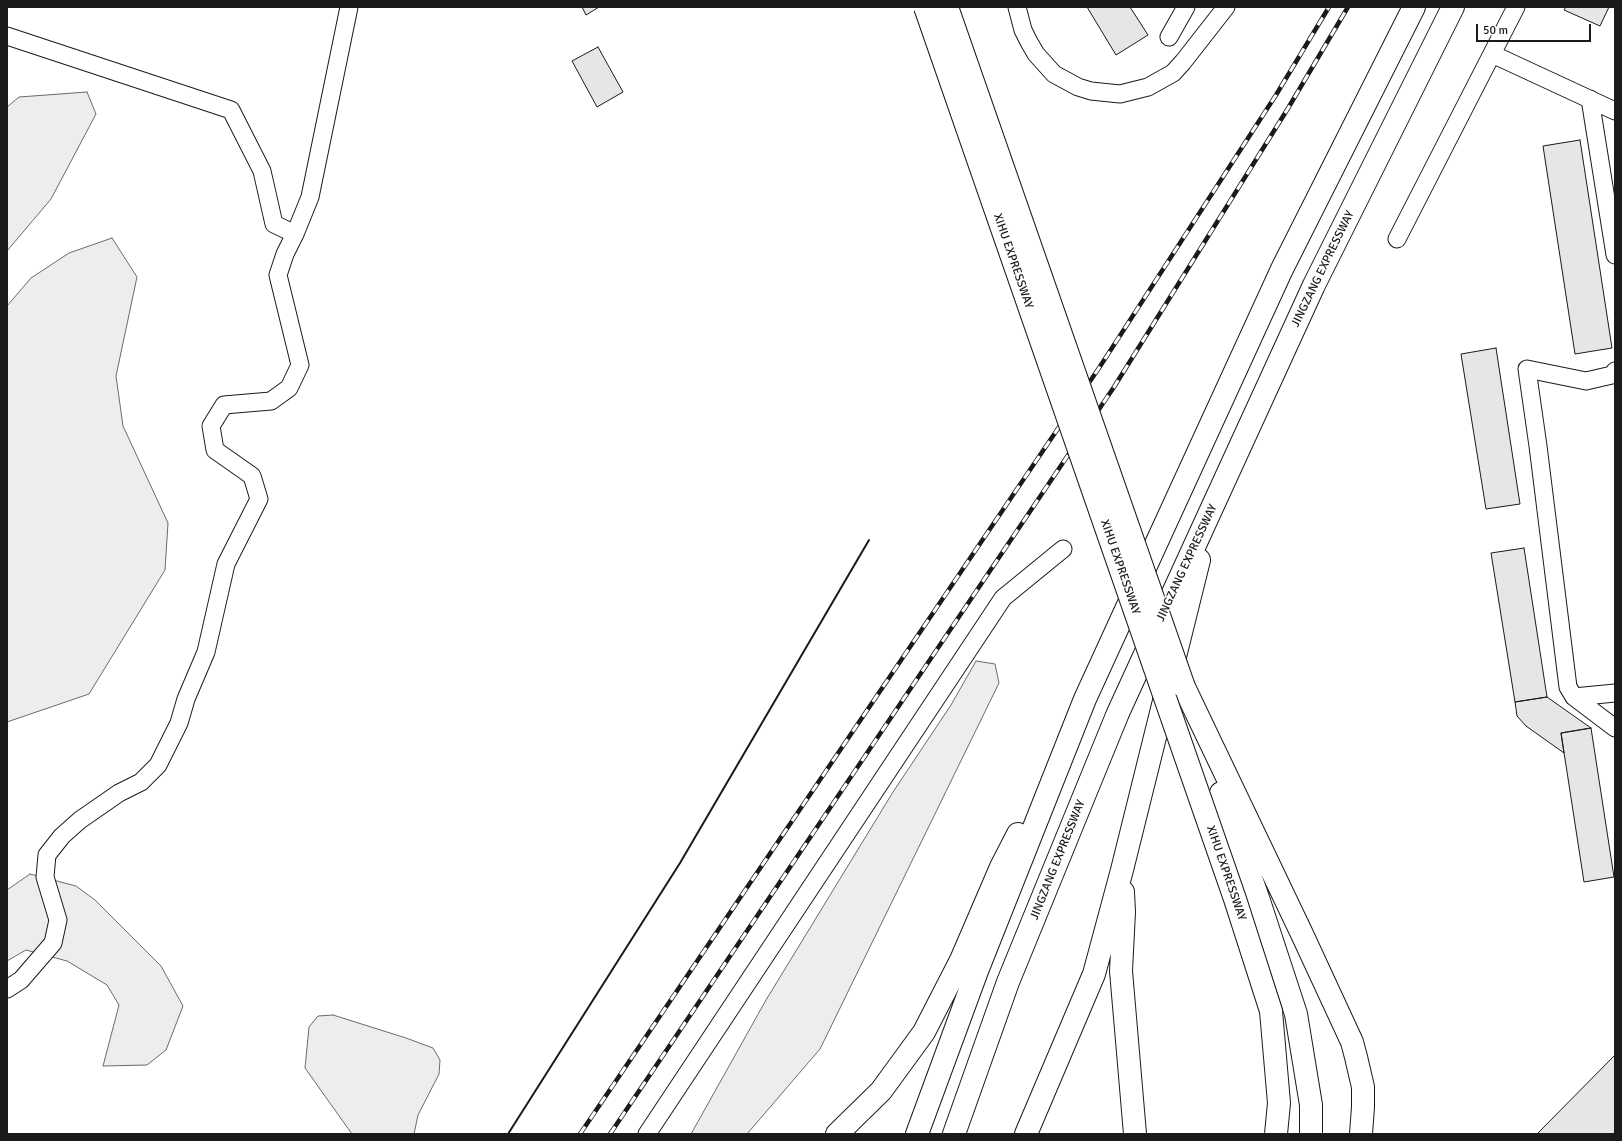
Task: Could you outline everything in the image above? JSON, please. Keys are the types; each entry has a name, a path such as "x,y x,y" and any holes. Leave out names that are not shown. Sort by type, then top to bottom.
{"highway":[{"name":"XIHU EXPRESSWAY","path":"925,7 1236,899 1271,1010 1279,1104 1276,1134"},
{"name":"XIHU EXPRESSWAY","path":"947,7 1184,687"},
{"path":"837,1134 880,1091 924,1032 961,960 1001,867 1086,699 1282,269 1414,7"},
{"name":"JINGZANG EXPRESSWAY","path":"954,1134 1008,982 1118,713 1314,285 1453,7"},
{"path":"1026,1134 1094,974 1122,870 1212,507"},
{"path":"1184,687 1352,1042 1363,1087 1361,1134"},
{"path":"1184,687 1258,898 1296,1014 1311,1105 1311,1134"},
{"path":"917,1134 977,971 1086,699"},
{"path":"1122,870 1124,912 1121,970 1135,1134"}],"street":[{"path":"7,989 21,980 53,943 58,920 45,877 47,854 62,836 80,820 119,793 141,782 158,765 179,723 186,699 206,652 226,564 259,498 252,476 215,450 211,426 224,405 270,401 289,388 300,366 278,275 310,196 348,7"},
{"path":"1017,7 1023,30 1029,42 1036,54 1054,74 1078,87 1091,91 1120,94 1148,87 1173,73 1184,62 1226,7"},
{"path":"1169,37 1186,7"},
{"path":"1396,239 1516,7"},
{"path":"7,36 231,110 262,171 274,224 295,234"},
{"path":"1492,54 1615,111"},
{"path":"1590,99 1615,255"},
{"path":"1615,371 1612,375 1586,381 1527,369 1568,687 1574,697 1615,728"},
{"path":"647,1134 1003,598 1063,549"},
{"path":"1574,697 1615,693"}],"shaded area":[{"path":"87,92 96,114 51,199 7,251 7,107 19,97"},
{"path":"112,238 137,277 116,376 123,426 168,523 165,570 89,694 7,722 7,306 31,278 69,253"},
{"path":"976,661 995,664 999,683 820,1049 747,1134 691,1134 766,1000 893,792 951,705"},
{"path":"30,874 76,886 95,900 161,966 183,1006 166,1050 147,1065 103,1066 119,1005 107,985 67,961 26,950 7,961 7,890"},
{"path":"333,1015 433,1048 440,1060 439,1074 418,1115 414,1134 352,1134 305,1068 309,1027 318,1016"}],"building":[{"path":"582,7 599,7 586,15"},
{"path":"1087,7 1130,7 1148,35 1116,55"},
{"path":"1566,7 1609,7 1600,26 1564,10"},
{"path":"598,47 623,92 597,107 572,61"},
{"path":"1580,140 1612,348 1575,354 1543,146"},
{"path":"1496,348 1520,504 1486,509 1461,354"},
{"path":"1524,548 1547,697 1515,702 1491,553"},
{"path":"1547,697 1591,728 1561,733 1564,753 1526,726 1517,716 1515,702"},
{"path":"1591,728 1614,877 1584,882 1561,733"},
{"path":"1615,1055 1615,1134 1537,1134"}],"railway":[{"path":"580,1134 1099,368 1276,95 1329,7"},
{"path":"610,1134 1114,387 1287,110 1348,7"}],"wall":[{"path":"508,1134 680,863 869,540"}]}
